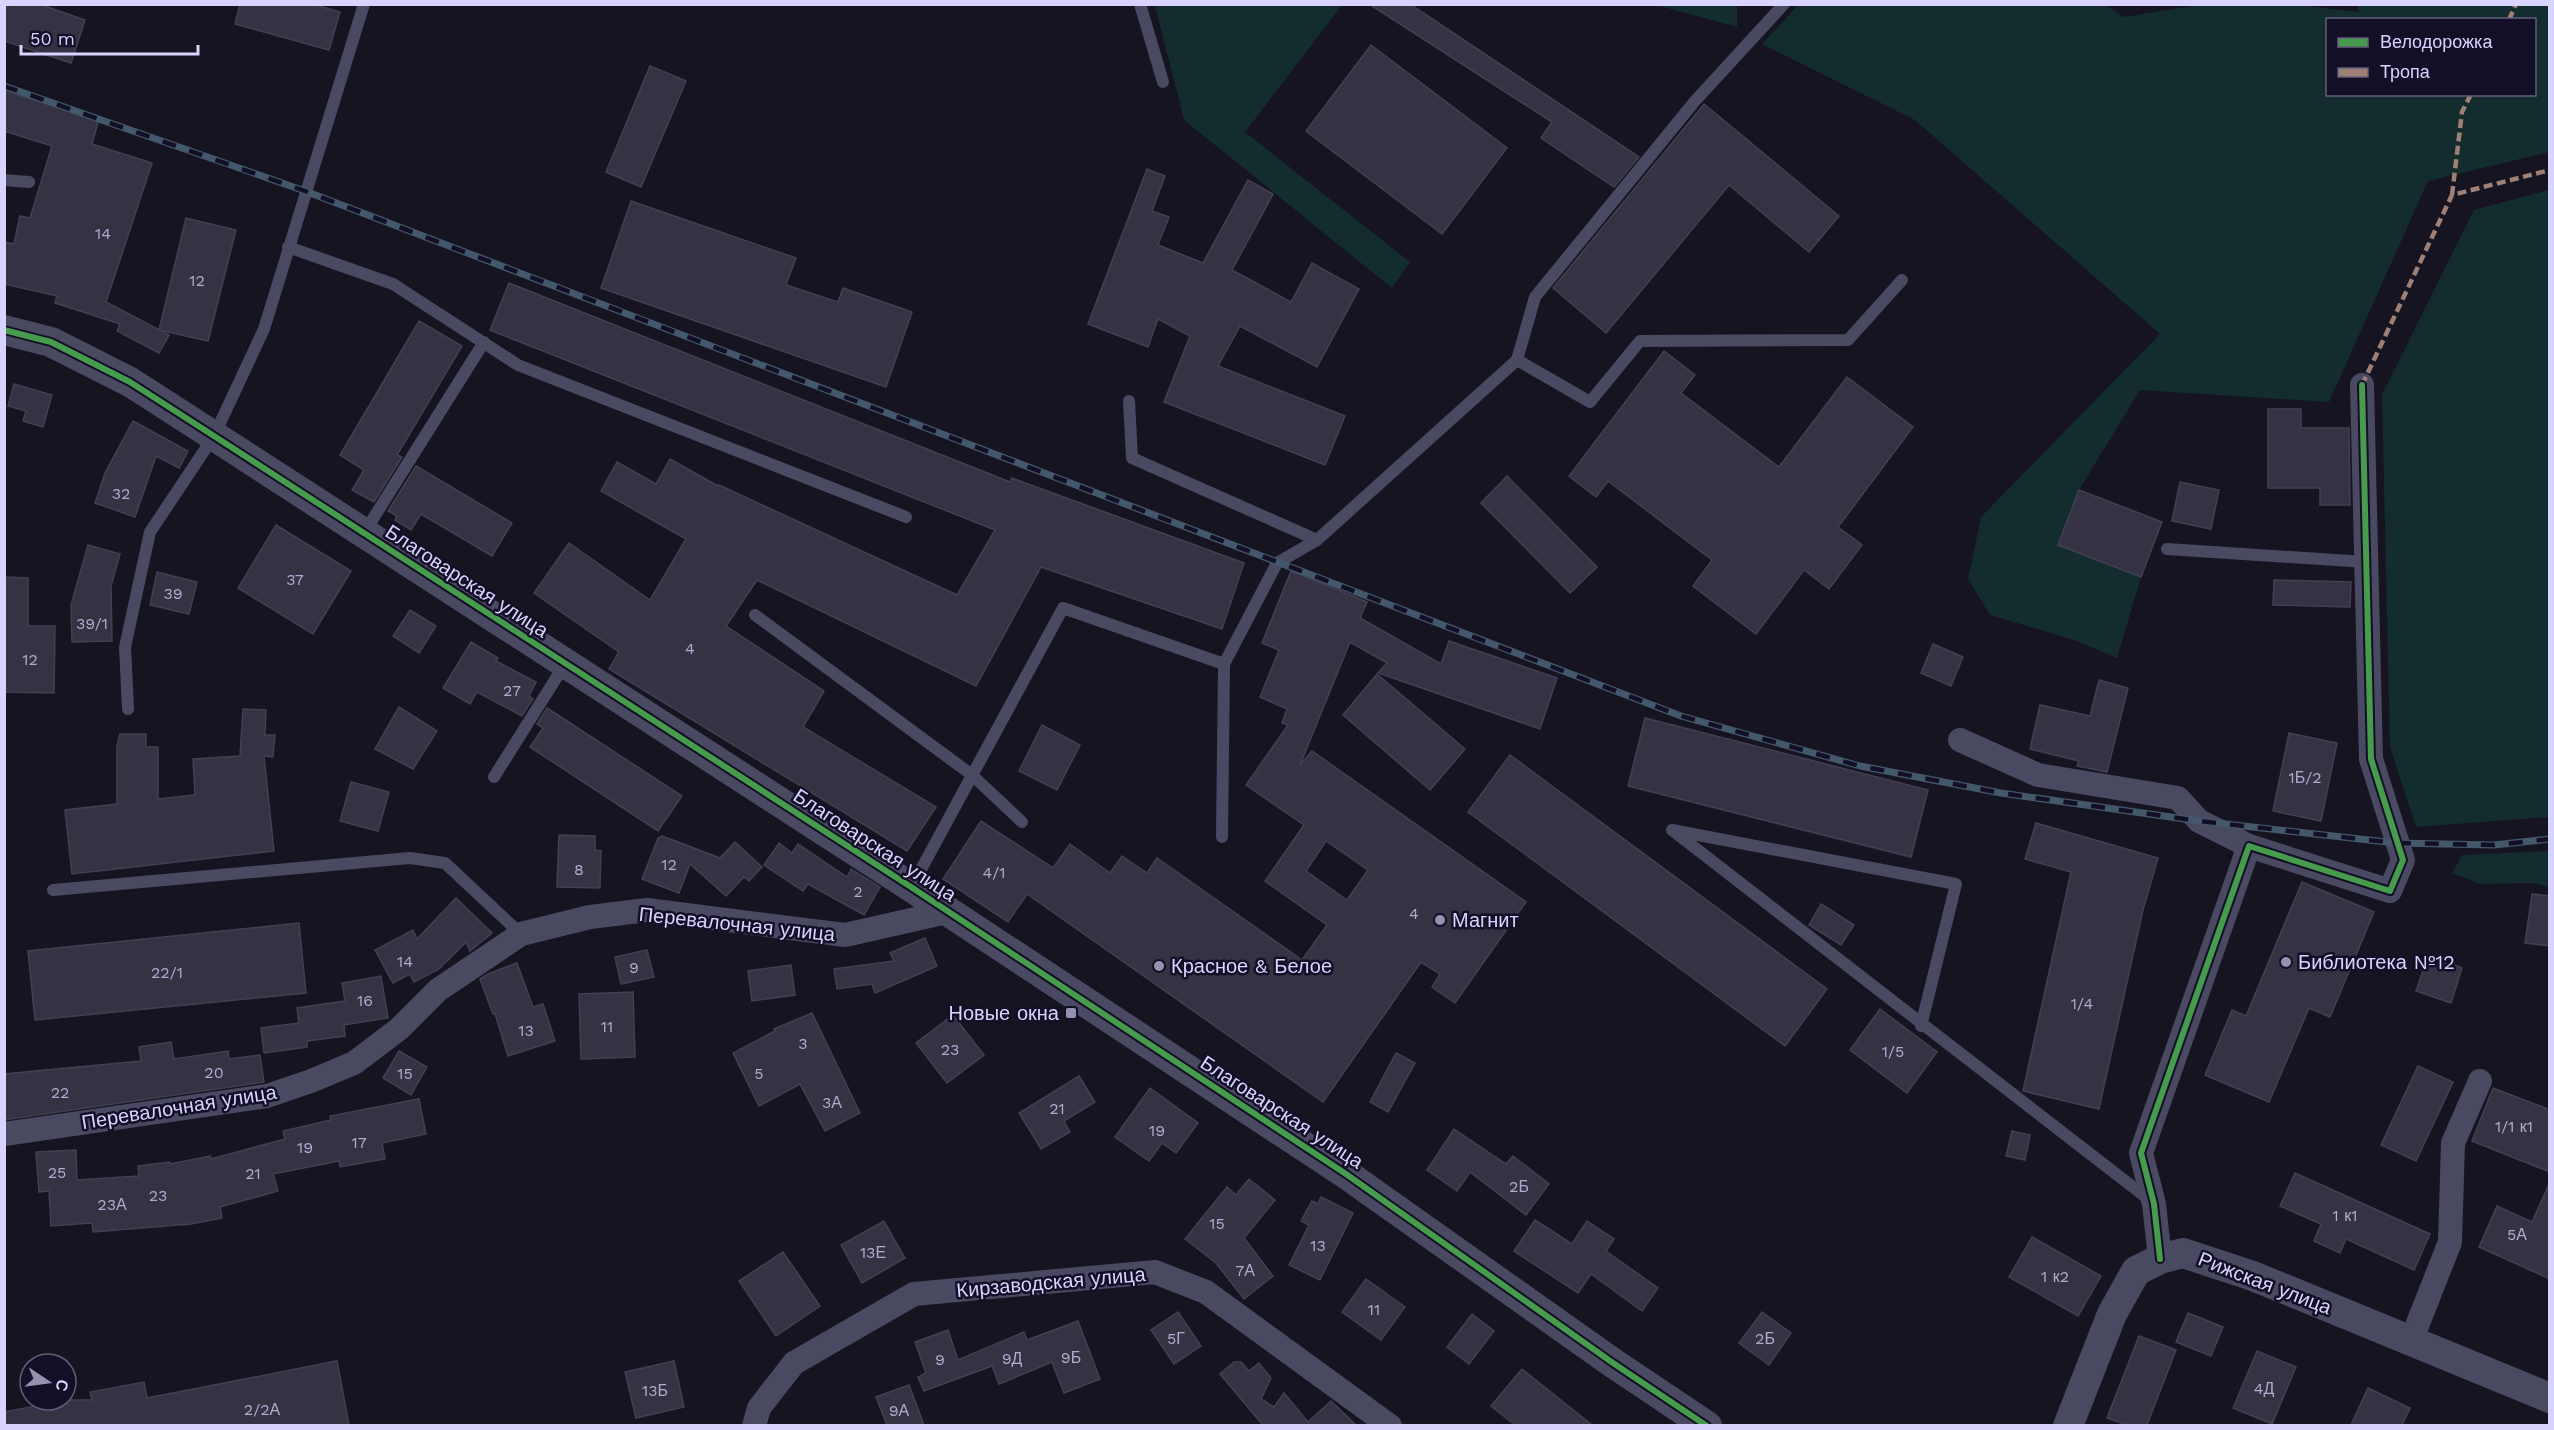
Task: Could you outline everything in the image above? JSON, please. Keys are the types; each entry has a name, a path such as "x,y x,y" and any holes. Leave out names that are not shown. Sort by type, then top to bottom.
{"street":[{"name":"Благоварская улица","path":"4,330 51,342 129,382 214,436 911,887 1346,1174 1613,1363 1707,1425"},
{"path":"1960,740 2038,775 2178,798 2199,821 2249,846 2390,891 2403,860 2371,759 2362,385"},
{"path":"2160,1258 2154,1204 2141,1153 2249,846"},
{"name":"Перевалочная улица","path":"4,1134 267,1096 311,1081 354,1063 399,1029 438,990 521,934 590,917 647,910 845,935 947,912"},
{"path":"2410,1341 2450,1242 2453,1143 2480,1081"},
{"name":"Рижская улица","path":"2068,1425 2112,1314 2136,1271 2160,1258 2184,1253 2253,1276 2550,1398"},
{"name":"Кирзаводская улица","path":"754,1425 759,1407 794,1363 914,1294 1155,1272 1206,1292 1390,1425"}],"lane":[{"path":"128,709 125,647 150,532 214,436 264,329 364,4"},
{"path":"1140,4 1163,82"},
{"path":"1222,837 1224,664 1277,563 1317,540 1516,360 1536,297 1695,101 1784,4"},
{"path":"4,180 29,182"},
{"path":"288,247 393,284 518,364 906,517"},
{"path":"1516,360 1590,402 1640,341 1848,340 1902,280"},
{"path":"363,534 484,342"},
{"path":"1129,401 1132,458 1317,540"},
{"path":"2167,549 2366,562"},
{"path":"911,887 1063,608 1224,664"},
{"path":"755,615 972,775 1023,822"},
{"path":"494,777 565,664"},
{"path":"1922,1026 1956,884 1672,830 1922,1026 2154,1204"},
{"path":"53,890 410,858 446,863 521,934"}],"green space":[{"path":"1799,4 2104,4 2124,17 2204,4 2290,4 2359,12 2357,5 2549,5 2549,152 2428,181 2329,402 2140,390 2079,490 2058,545 2141,577 2117,658 2074,640 1990,615 1968,579 1981,517 2160,334 1915,120 1762,44"},
{"path":"1155,5 1342,5 1245,132 1410,262 1392,288 1184,120"},
{"path":"1656,5 1737,5 1737,27"},
{"path":"2549,190 2549,817 2416,827 2390,747 2382,395 2474,210"},
{"path":"2549,851 2549,887 2533,883 2481,884 2452,873 2462,855"}],"building":[{"path":"4,4 39,4 85,20 71,63 4,41"},
{"path":"240,4 312,4 340,12 329,50 235,24"},
{"path":"1369,4 1410,4 1639,157 1614,187 1541,138 1552,122"},
{"path":"1371,45 1507,148 1442,234 1306,131"},
{"path":"650,66 686,81 641,187 606,172"},
{"path":"4,91 99,119 92,144 152,163 106,302 169,335 159,353 117,331 120,324 55,303 57,296 4,284 4,242 14,244 20,216 30,218 52,146 4,131"},
{"path":"1704,104 1839,216 1809,252 1729,185 1606,333 1553,288"},
{"path":"1147,169 1165,176 1152,211 1169,217 1158,245 1203,263 1248,180 1273,194 1232,270 1291,302 1312,263 1359,289 1317,367 1240,326 1218,366 1345,416 1325,465 1164,402 1190,336 1158,319 1148,347 1088,324"},
{"path":"631,201 796,258 786,285 838,302 843,288 912,312 886,387 601,288"},
{"path":"186,218 236,230 208,341 159,330"},
{"path":"509,283 1010,482 1012,478 1244,563 1222,629 1041,567 976,686 757,580 726,626 824,691 803,727 936,807 907,851 609,669 619,652 534,593 569,543 650,600 686,539 601,491 617,462 656,484 670,459 718,486 957,595 995,530 490,330"},
{"path":"419,321 462,346 397,455 402,457 374,502 352,490 364,470 340,455"},
{"path":"1664,351 1695,375 1681,393 1779,467 1847,377 1913,427 1838,527 1862,545 1829,589 1804,570 1756,634 1693,586 1712,560 1608,481 1596,497 1569,476"},
{"path":"14,384 52,395 43,427 23,421 26,411 8,406"},
{"path":"2268,409 2301,409 2301,428 2349,428 2350,505 2320,505 2320,488 2268,488"},
{"path":"133,421 188,451 179,468 156,456 135,517 95,503 105,473"},
{"path":"416,466 512,523 492,556 421,514 411,530 395,520 397,516 388,511"},
{"path":"1507,476 1597,567 1570,593 1481,503"},
{"path":"2180,482 2219,490 2211,529 2172,521"},
{"path":"2079,490 2162,522 2141,577 2058,545"},
{"path":"276,525 351,571 313,634 238,588"},
{"path":"88,545 120,554 111,586 112,641 72,642 71,605"},
{"path":"1291,571 1367,602 1360,618 1441,664 1449,641 1557,678 1540,729 1378,673 1387,663 1350,642 1300,765 1312,751 1526,902 1455,1003 1432,987 1440,974 1421,962 1323,1102 1027,894 1008,922 943,879 981,821 1053,868 1070,844 1110,873 1122,856 1147,873 1157,858 1302,960 1327,925 1265,881 1304,825 1246,785 1288,725 1282,723 1287,709 1260,697 1279,650 1262,643","holes":["1326,841 1368,870 1347,900 1306,871"]},
{"path":"157,572 197,582 189,614 150,605"},
{"path":"4,577 28,578 28,626 55,626 54,693 4,692"},
{"path":"2274,580 2351,582 2350,607 2273,605"},
{"path":"410,610 436,626 419,653 393,636"},
{"path":"471,642 498,658 496,661 536,682 529,696 533,699 522,716 477,692 470,704 443,688"},
{"path":"1933,644 1963,657 1951,686 1921,673"},
{"path":"1377,674 1465,749 1430,790 1343,715"},
{"path":"2099,680 2128,688 2107,772 2077,766 2079,761 2030,749 2040,705 2090,716"},
{"path":"399,707 437,731 413,769 375,749"},
{"path":"547,708 682,796 658,831 530,747 543,728 537,724"},
{"path":"243,709 266,710 265,735 275,735 273,757 264,756 274,851 72,874 65,810 117,804 117,746 120,734 146,734 146,747 158,747 158,799 195,795 193,759 240,756"},
{"path":"1645,718 1928,790 1911,857 1628,786"},
{"path":"1042,725 1080,745 1057,790 1019,771"},
{"path":"2289,733 2337,743 2321,821 2273,811"},
{"path":"1510,755 1827,989 1785,1046 1468,812"},
{"path":"351,782 389,792 378,831 340,821"},
{"path":"2036,823 2158,858 2143,910 2099,1109 2023,1091 2071,872 2025,859"},
{"path":"559,835 595,836 595,850 601,851 600,888 557,887"},
{"path":"662,836 720,858 735,842 762,867 749,881 744,877 726,896 690,864 679,893 642,879 658,838"},
{"path":"779,843 792,853 798,844 847,877 851,869 880,887 864,915 808,884 803,891 764,865"},
{"path":"2302,882 2374,912 2330,1017 2309,1008 2269,1102 2205,1075 2232,1010 2246,1016"},
{"path":"2532,894 2550,896 2550,946 2525,943"},
{"path":"456,898 492,933 470,951 466,942 439,969 414,982 410,974 393,983 375,950 413,930 417,939"},
{"path":"1821,904 1854,925 1841,945 1809,925"},
{"path":"299,923 306,993 35,1020 28,951"},
{"path":"925,938 937,966 875,993 872,984 837,989 834,969 894,961 890,953"},
{"path":"647,950 654,977 621,984 615,957"},
{"path":"2428,956 2462,968 2451,1003 2416,991"},
{"path":"517,963 533,1007 543,1004 555,1041 508,1056 495,1014 493,1014 480,979"},
{"path":"791,965 795,995 752,1001 748,971"},
{"path":"381,976 388,1018 344,1025 345,1036 307,1041 307,1047 264,1053 261,1028 299,1023 297,1008 345,1001 342,983"},
{"path":"633,992 635,1057 581,1059 579,994"},
{"path":"1880,1009 1937,1052 1907,1093 1850,1050"},
{"path":"812,1013 860,1113 825,1131 800,1084 759,1106 733,1053 775,1031 774,1029"},
{"path":"953,1015 984,1055 947,1083 916,1043"},
{"path":"171,1042 174,1059 228,1051 229,1059 260,1055 264,1082 4,1120 4,1074 141,1061 139,1047"},
{"path":"399,1051 427,1067 411,1095 383,1078"},
{"path":"1396,1053 1415,1063 1388,1112 1370,1102"},
{"path":"2418,1066 2453,1082 2416,1161 2381,1145"},
{"path":"1079,1076 1095,1102 1064,1121 1070,1132 1041,1149 1019,1113"},
{"path":"1150,1088 1198,1123 1176,1153 1162,1143 1149,1161 1115,1137"},
{"path":"2493,1088 2550,1110 2550,1172 2472,1141"},
{"path":"419,1099 426,1134 382,1143 385,1159 340,1167 339,1161 273,1174 278,1191 220,1207 222,1218 191,1224 93,1232 92,1223 51,1226 49,1191 39,1192 36,1152 76,1150 77,1180 139,1176 138,1166 170,1162 170,1164 210,1156 211,1159 285,1139 283,1131 331,1120 330,1116"},
{"path":"1454,1129 1506,1164 1513,1156 1549,1184 1526,1215 1470,1172 1457,1191 1427,1170"},
{"path":"2012,1131 2030,1135 2025,1160 2006,1156"},
{"path":"2295,1173 2430,1234 2414,1270 2346,1239 2340,1253 2314,1241 2321,1224 2280,1206"},
{"path":"1249,1179 1275,1200 1244,1238 1273,1276 1244,1299 1216,1263 1185,1239 1227,1187 1236,1195"},
{"path":"2550,1182 2550,1279 2479,1247 2497,1206 2532,1222"},
{"path":"1321,1197 1353,1213 1320,1280 1289,1265 1309,1225 1301,1221 1312,1201 1318,1204"},
{"path":"1535,1220 1572,1244 1587,1221 1614,1239 1606,1251 1658,1288 1642,1311 1591,1274 1578,1293 1514,1251"},
{"path":"884,1221 905,1258 862,1283 841,1245"},
{"path":"2032,1237 2101,1276 2078,1316 2009,1277"},
{"path":"783,1252 820,1306 776,1336 739,1281"},
{"path":"1366,1279 1405,1307 1381,1340 1342,1312"},
{"path":"1178,1312 1201,1346 1174,1364 1151,1330"},
{"path":"1762,1312 1791,1333 1769,1365 1739,1343"},
{"path":"2188,1313 2223,1327 2211,1356 2176,1342"},
{"path":"1472,1314 1494,1331 1469,1364 1447,1347"},
{"path":"1078,1321 1100,1379 1064,1393 1052,1362 999,1384 992,1366 924,1391 918,1377 926,1373 915,1342 948,1330 958,1360 1024,1332 1027,1340"},
{"path":"2139,1336 2176,1350 2147,1425 2127,1425 2107,1418"},
{"path":"2257,1351 2296,1367 2272,1424 2233,1408"},
{"path":"337,1361 349,1425 4,1425 4,1412 18,1409 18,1412 78,1412 78,1400 92,1400 90,1392 144,1382 147,1398"},
{"path":"674,1361 684,1407 636,1418 625,1372"},
{"path":"1234,1362 1241,1362 1249,1371 1259,1363 1271,1378 1261,1399 1274,1407 1284,1393 1308,1422 1331,1401 1356,1425 1261,1425 1220,1374"},
{"path":"1522,1369 1592,1425 1515,1425 1491,1406"},
{"path":"909,1385 924,1425 887,1425 876,1397"},
{"path":"2368,1388 2410,1408 2402,1425 2351,1425"}],"railway":[{"path":"4,86 305,191 1681,716 1860,766 2001,793 2199,821 2396,843 2494,845 2550,839"}],"marked path":[{"path":"2510,18 2516,4"},
{"path":"2452,195 2462,112 2470,96"},
{"path":"2362,385 2452,195 2550,170"}],"cycle path":[{"path":"4,330 51,342 130,382 214,436 911,887 1346,1174 1613,1363 1707,1426"},
{"path":"2160,1259 2154,1204 2141,1153 2249,846 2390,891 2403,860 2371,759 2362,385"}],"place":[{"name":"Магнит","path":"1440,920"},
{"name":"Библиотека №12","path":"2286,962"},
{"name":"Красное & Белое","path":"1159,966"},
{"name":"Новые окна","path":"1071,1013"}]}
